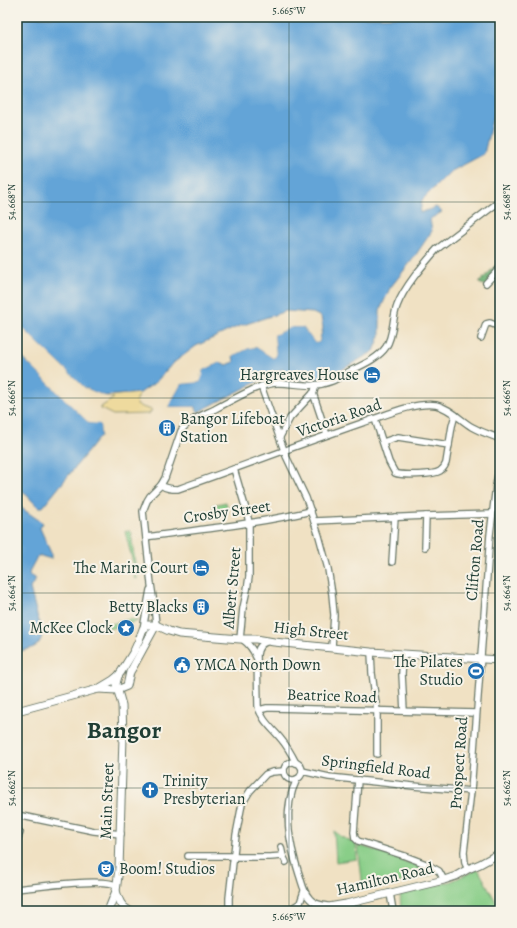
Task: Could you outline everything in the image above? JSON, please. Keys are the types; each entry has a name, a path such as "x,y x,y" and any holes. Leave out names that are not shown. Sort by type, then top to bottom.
{"main road":[{"path":"17,711 98,689 118,676 134,651 143,629 147,625 156,625 133,667 128,685 117,690 98,689"},
{"name":"High Street","path":"156,625 179,634 256,639 371,652 500,660"},
{"name":"Main Street","path":"108,911 117,888 119,870 123,718 122,705 116,684 118,676"},
{"name":"Hamilton Road","path":"270,911 316,909 346,904 444,880 456,876 500,853"},
{"path":"117,888 120,903 130,911"}],"street":[{"path":"156,625 143,515 144,506 165,478 181,431 186,424 261,386 277,383 306,386 316,385 331,381 372,360 385,348 390,336 397,305 406,288 437,249 500,201"},
{"path":"486,283 500,268"},
{"path":"481,338 486,324 490,323 500,327"},
{"path":"280,437 290,418 313,393 316,385"},
{"path":"261,386 284,451 311,511 326,561 332,589 334,615 332,647"},
{"path":"313,393 327,436"},
{"name":"Victoria Road","path":"161,485 164,488 169,489 178,488 375,419 422,405 436,405 444,408 472,427 500,439"},
{"path":"375,419 393,471 401,474 430,474 441,471 444,468 455,415"},
{"path":"383,442 398,437 449,445"},
{"name":"Clifton Road","path":"480,659 492,514 500,464"},
{"name":"Albert Street","path":"234,469 249,523 249,577 242,615 241,639"},
{"name":"Crosby Street","path":"146,537 249,523 311,511"},
{"path":"314,521 492,514"},
{"path":"425,547 426,516"},
{"path":"392,562 395,517"},
{"path":"143,629 151,584"},
{"path":"241,639 251,647 257,659"},
{"path":"269,641 264,643 259,648 257,655 258,706 266,722 282,741 302,771 296,779 291,796 288,829 304,891 312,901 327,907"},
{"path":"371,652 377,711 377,754"},
{"path":"402,654 404,711"},
{"name":"Prospect Road","path":"468,869 465,863 464,852 471,791 480,659"},
{"name":"Beatrice Road","path":"259,710 273,708 476,713"},
{"path":"296,763 288,764 284,771 287,778 291,780 296,779"},
{"path":"229,911 229,898 242,804 250,791 266,774 284,771"},
{"name":"Springfield Road","path":"302,771 358,780 471,791"},
{"path":"358,780 354,832 355,838 358,841 426,864 440,871 444,880"},
{"path":"17,815 87,830 120,834"},
{"path":"17,840 20,833"},
{"path":"282,847 283,856 286,862"},
{"path":"188,856 283,856"},
{"path":"17,889 91,882 114,883 117,888"},
{"path":"289,910 300,903 304,891"},
{"path":"390,893 393,911"}],"green space":[{"path":"500,261 500,276 490,288 479,283"},
{"path":"226,502 228,511 214,513 213,505"},
{"path":"125,531 131,532 137,579 134,578 136,575"},
{"path":"130,619 138,621 108,629 107,625"},
{"path":"334,831 356,844 357,859 336,862"},
{"path":"358,845 402,859 402,861 427,869 432,875 382,886 373,885 363,889"},
{"path":"478,869 500,911 401,911 400,894 452,881"}],"sand":[{"path":"140,393 136,399 137,405 152,410 149,414 113,415 101,409 101,407 114,398 104,396"}],"water":[{"path":"17,17 500,17 500,109 493,116 484,154 450,172 422,200 420,213 436,207 442,212 430,219 432,231 413,259 390,288 380,310 380,336 374,351 331,376 314,380 298,380 289,376 282,369 198,412 195,407 168,407 181,384 200,382 202,371 220,362 227,365 234,362 233,356 249,348 256,347 273,358 276,356 274,335 291,327 303,327 315,343 319,342 323,328 321,317 313,313 286,311 237,327 196,346 172,364 156,382 140,393 104,396 85,388 17,323"},
{"path":"17,352 89,423 100,423 101,435 43,507 38,507 17,485"},
{"path":"17,505 43,523 40,528 51,553 51,559 41,556 37,557 29,575 36,579 30,588 42,634 41,639 34,647 17,652"}],"pier":[{"path":"17,323 85,388 104,396 112,397 103,397 84,389 17,325"},
{"path":"291,325 304,325 316,341 320,333 319,342 315,343 303,327 292,327 274,335 276,356 273,358 256,347 249,348 231,357 232,354 256,345 273,356 272,334"},
{"path":"17,350 90,421 102,422 103,435 101,435 100,424 89,423 17,352"},
{"path":"219,360 222,361 202,371 203,375 200,382 181,384 168,407 195,407 193,409 166,408 180,382 199,380 201,369"}],"place":[{"name":"Hargreaves House","path":"372,375"},
{"name":"Bangor Lifeboat Station","path":"167,428"},
{"name":"The Marine Court","path":"201,568"},
{"name":"Betty Blacks","path":"201,607"},
{"name":"McKee Clock","path":"126,628"},
{"name":"YMCA North Down","path":"182,665"},
{"name":"The Pilates Studio","path":"476,671"},
{"name":"Trinity Presbyterian","path":"150,790"},
{"name":"Boom! Studios","path":"106,869"}],"district":[{"name":"Bangor","path":"124,730"}]}
